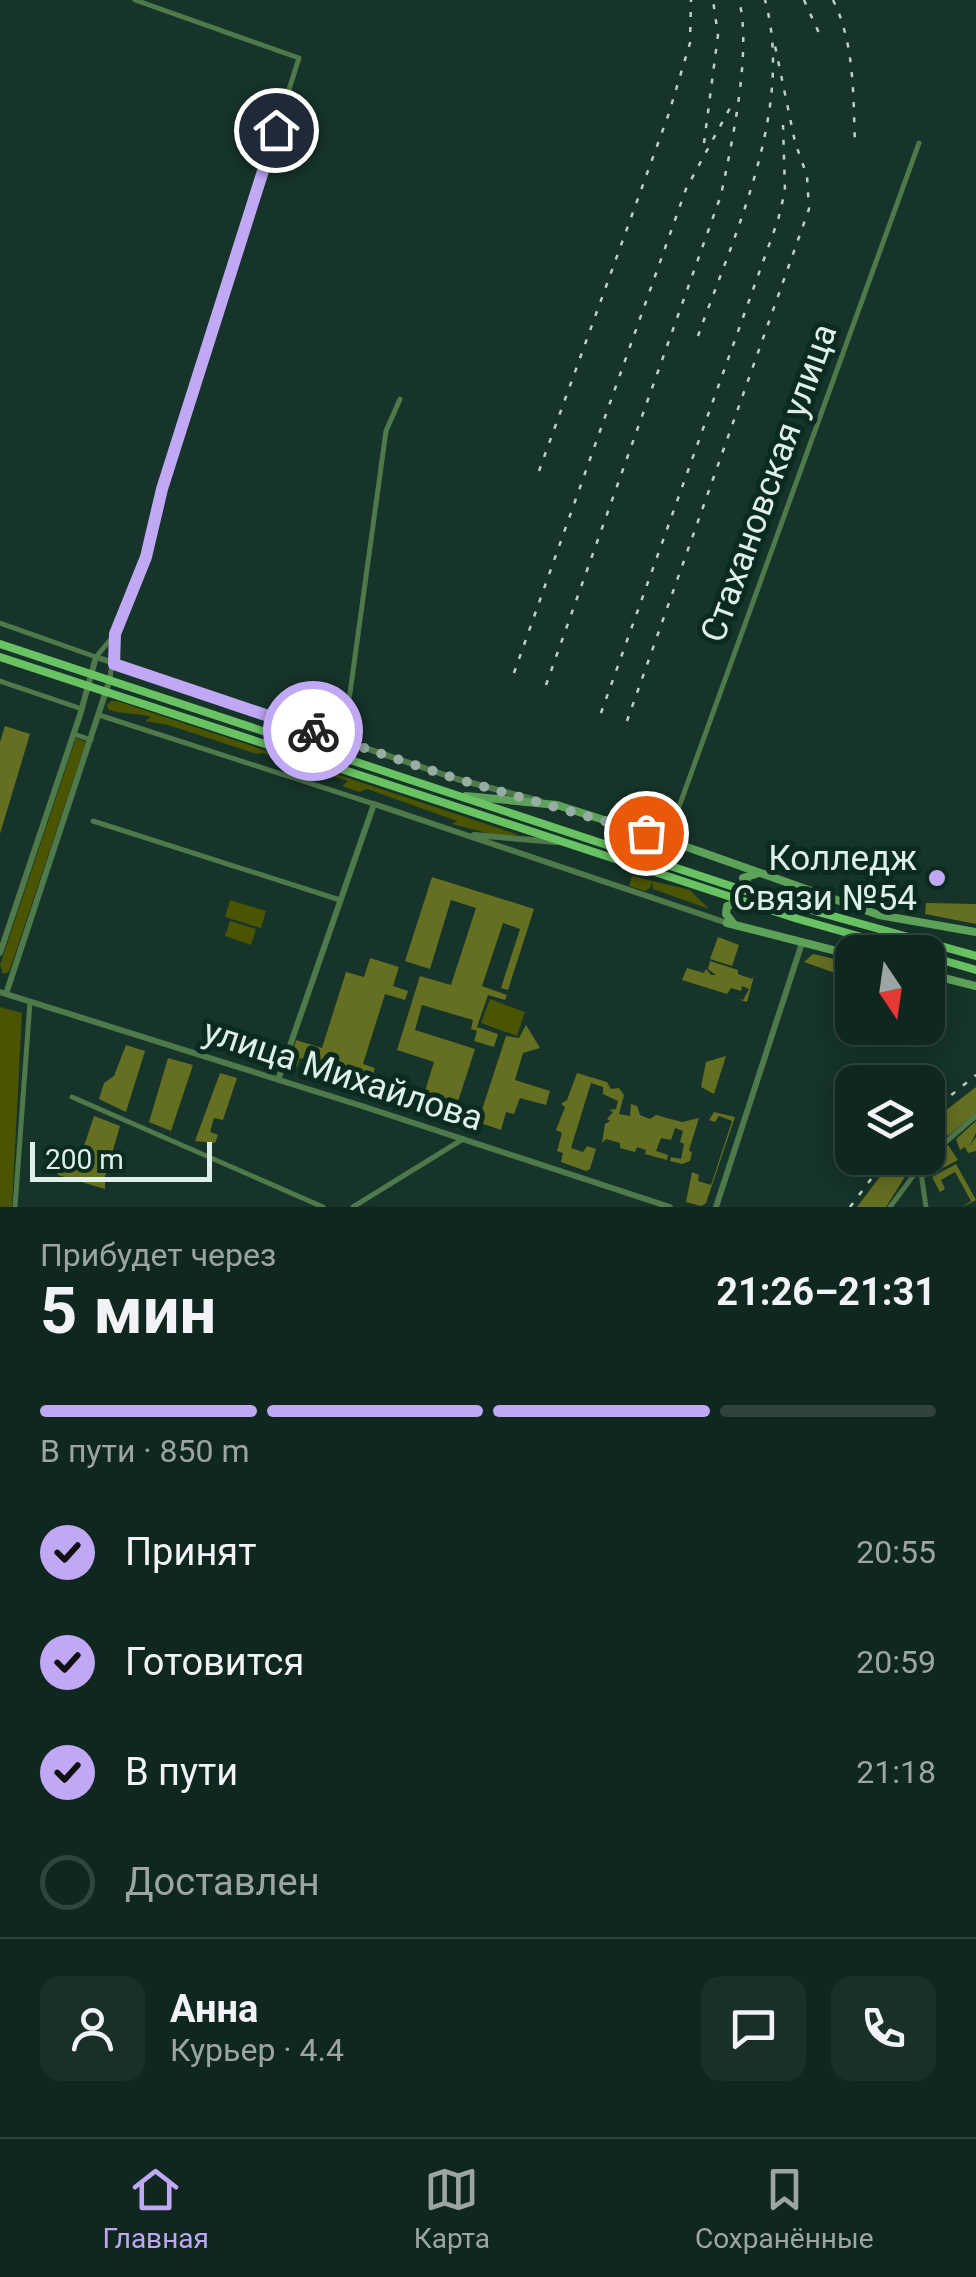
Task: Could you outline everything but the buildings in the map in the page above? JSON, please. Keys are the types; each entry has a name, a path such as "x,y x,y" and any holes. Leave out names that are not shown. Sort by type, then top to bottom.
{"main road":[{"path":"0,644 761,896 976,956"},
{"path":"0,657 561,843 855,935"},
{"path":"457,795 558,805 880,915 976,932"},
{"path":"722,859 761,896"},
{"path":"743,882 745,875 756,874"},
{"path":"746,901 727,906 731,924 835,951"},
{"path":"945,961 976,970"},
{"path":"945,978 976,986"}],"street":[{"path":"0,952 82,710 96,657 115,634 146,557 171,459 299,58 135,0"},
{"name":"Стахановская улица","path":"666,840 919,143"},
{"path":"340,740 386,431 400,399"},
{"path":"0,622 457,779 558,805"},
{"path":"3,994 12,978 110,680 115,634"},
{"path":"0,681 731,924"},
{"path":"74,734 91,740"},
{"path":"278,1080 374,804"},
{"path":"93,822 340,900"},
{"path":"462,833 561,843"},
{"path":"716,1207 802,943"},
{"path":"0,977 12,978"},
{"name":"улица Михайлова","path":"3,994 670,1207"},
{"path":"14,1207 30,1002"},
{"path":"72,1097 323,1207"},
{"path":"945,1144 976,1116"},
{"path":"354,1207 463,1138"},
{"path":"890,1207 913,1175"},
{"path":"921,1175 926,1207"}],"green space":[{"path":"111,701 519,835 499,836 452,824 457,821 367,789 359,792 342,786 348,781 145,721 151,717 109,710 107,705"},
{"path":"5,726 30,734 0,834 0,742"},
{"path":"76,738 86,742 9,972 3,974 0,965"},
{"path":"632,876 690,890 709,909 653,889 652,882 645,891 629,886"},
{"path":"432,877 534,909 508,990 501,988 520,929 503,923 482,986 507,995 505,1000 488,995 477,1027 498,1034 494,1047 474,1041 477,1031 471,1029 473,1020 422,1005 415,1030 475,1049 452,1120 443,1117 448,1099 425,1091 434,1062 397,1050 420,976 451,985 476,908 451,900 430,969 405,961"},
{"path":"230,900 266,911 261,928 225,917"},
{"path":"926,903 976,904 976,924 925,914"},
{"path":"230,921 256,929 251,945 225,936"},
{"path":"718,937 739,945 732,966 710,959"},
{"path":"813,954 835,959 835,973 804,962"},
{"path":"370,958 399,967 393,986 408,991 405,1000 385,994 363,1064 375,1068 367,1091 362,1089 365,1078 300,1058 297,1067 289,1065 296,1040 322,1048 346,972 364,977"},
{"path":"710,961 752,979 754,976 747,1002 737,999 743,1000 749,989 742,986 741,991 731,988 727,994 682,980 687,968 704,973 706,969 716,975 708,969"},
{"path":"490,999 525,1012 517,1036 481,1023"},
{"path":"0,1007 22,1013 12,1207 0,1207"},
{"path":"526,1025 540,1048 523,1053 515,1080 550,1091 546,1105 520,1098 514,1114 506,1112 501,1130 478,1122 506,1036 519,1038"},
{"path":"126,1045 145,1051 126,1112 99,1099 104,1083 114,1076"},
{"path":"726,1056 714,1094 701,1087 706,1062"},
{"path":"168,1058 193,1065 171,1131 149,1122"},
{"path":"220,1073 237,1078 223,1120 214,1118 210,1132 218,1135 215,1143 195,1141"},
{"path":"577,1073 607,1082 611,1089 619,1088 624,1095 619,1114 630,1116 631,1104 637,1106 640,1115 650,1119 656,1115 682,1122 699,1118 689,1150 690,1161 670,1161 671,1157 681,1159 684,1144 680,1142 683,1131 675,1128 671,1140 661,1138 656,1151 668,1155 667,1160 645,1154 646,1150 637,1147 635,1152 606,1139 602,1143 605,1124 613,1112 609,1110 616,1109 618,1101 603,1094 603,1087 591,1083 571,1148 583,1152 587,1146 596,1149 590,1169 561,1162 563,1153 557,1151 562,1133 556,1130 565,1107 561,1104 567,1100"},
{"path":"976,1087 976,1113 948,1136 945,1111"},
{"path":"714,1112 735,1117 706,1203 701,1206 686,1202 692,1172 699,1175 698,1181 711,1185 732,1121 719,1116 715,1122 709,1120"},
{"path":"94,1116 120,1126 105,1189 58,1175 57,1163 78,1164"},
{"path":"976,1121 976,1133 969,1147 976,1137 976,1151 968,1153 965,1147 960,1150 956,1139"},
{"path":"948,1145 958,1160 945,1167"},
{"path":"956,1164 976,1200 962,1207 971,1201 955,1172 941,1180 945,1189 940,1192 932,1177 945,1175 945,1170"},
{"path":"881,1175 906,1175 886,1207 857,1207"}],"railway":[{"path":"539,471 669,113 690,43 691,0"},
{"path":"704,143 718,35 713,0"},
{"path":"546,685 721,195 742,70 739,0"},
{"path":"698,336 743,214 766,127 772,41 765,0"},
{"path":"804,0 819,33"},
{"path":"833,0 849,52 855,144"},
{"path":"627,721 809,209 807,176 795,142 774,41"},
{"path":"514,673 686,189 730,108"},
{"path":"601,713 778,220 785,191 783,125"},
{"path":"945,1100 976,1075"},
{"path":"850,1207 874,1175"}],"way so far":[{"path":"313,731 457,779 646,833"}],"place":[{"name":"Колледж Связи №54","path":"937,878"}],"route":[{"path":"276,130 194,382 146,557 115,634 114,664 313,731"}]}
